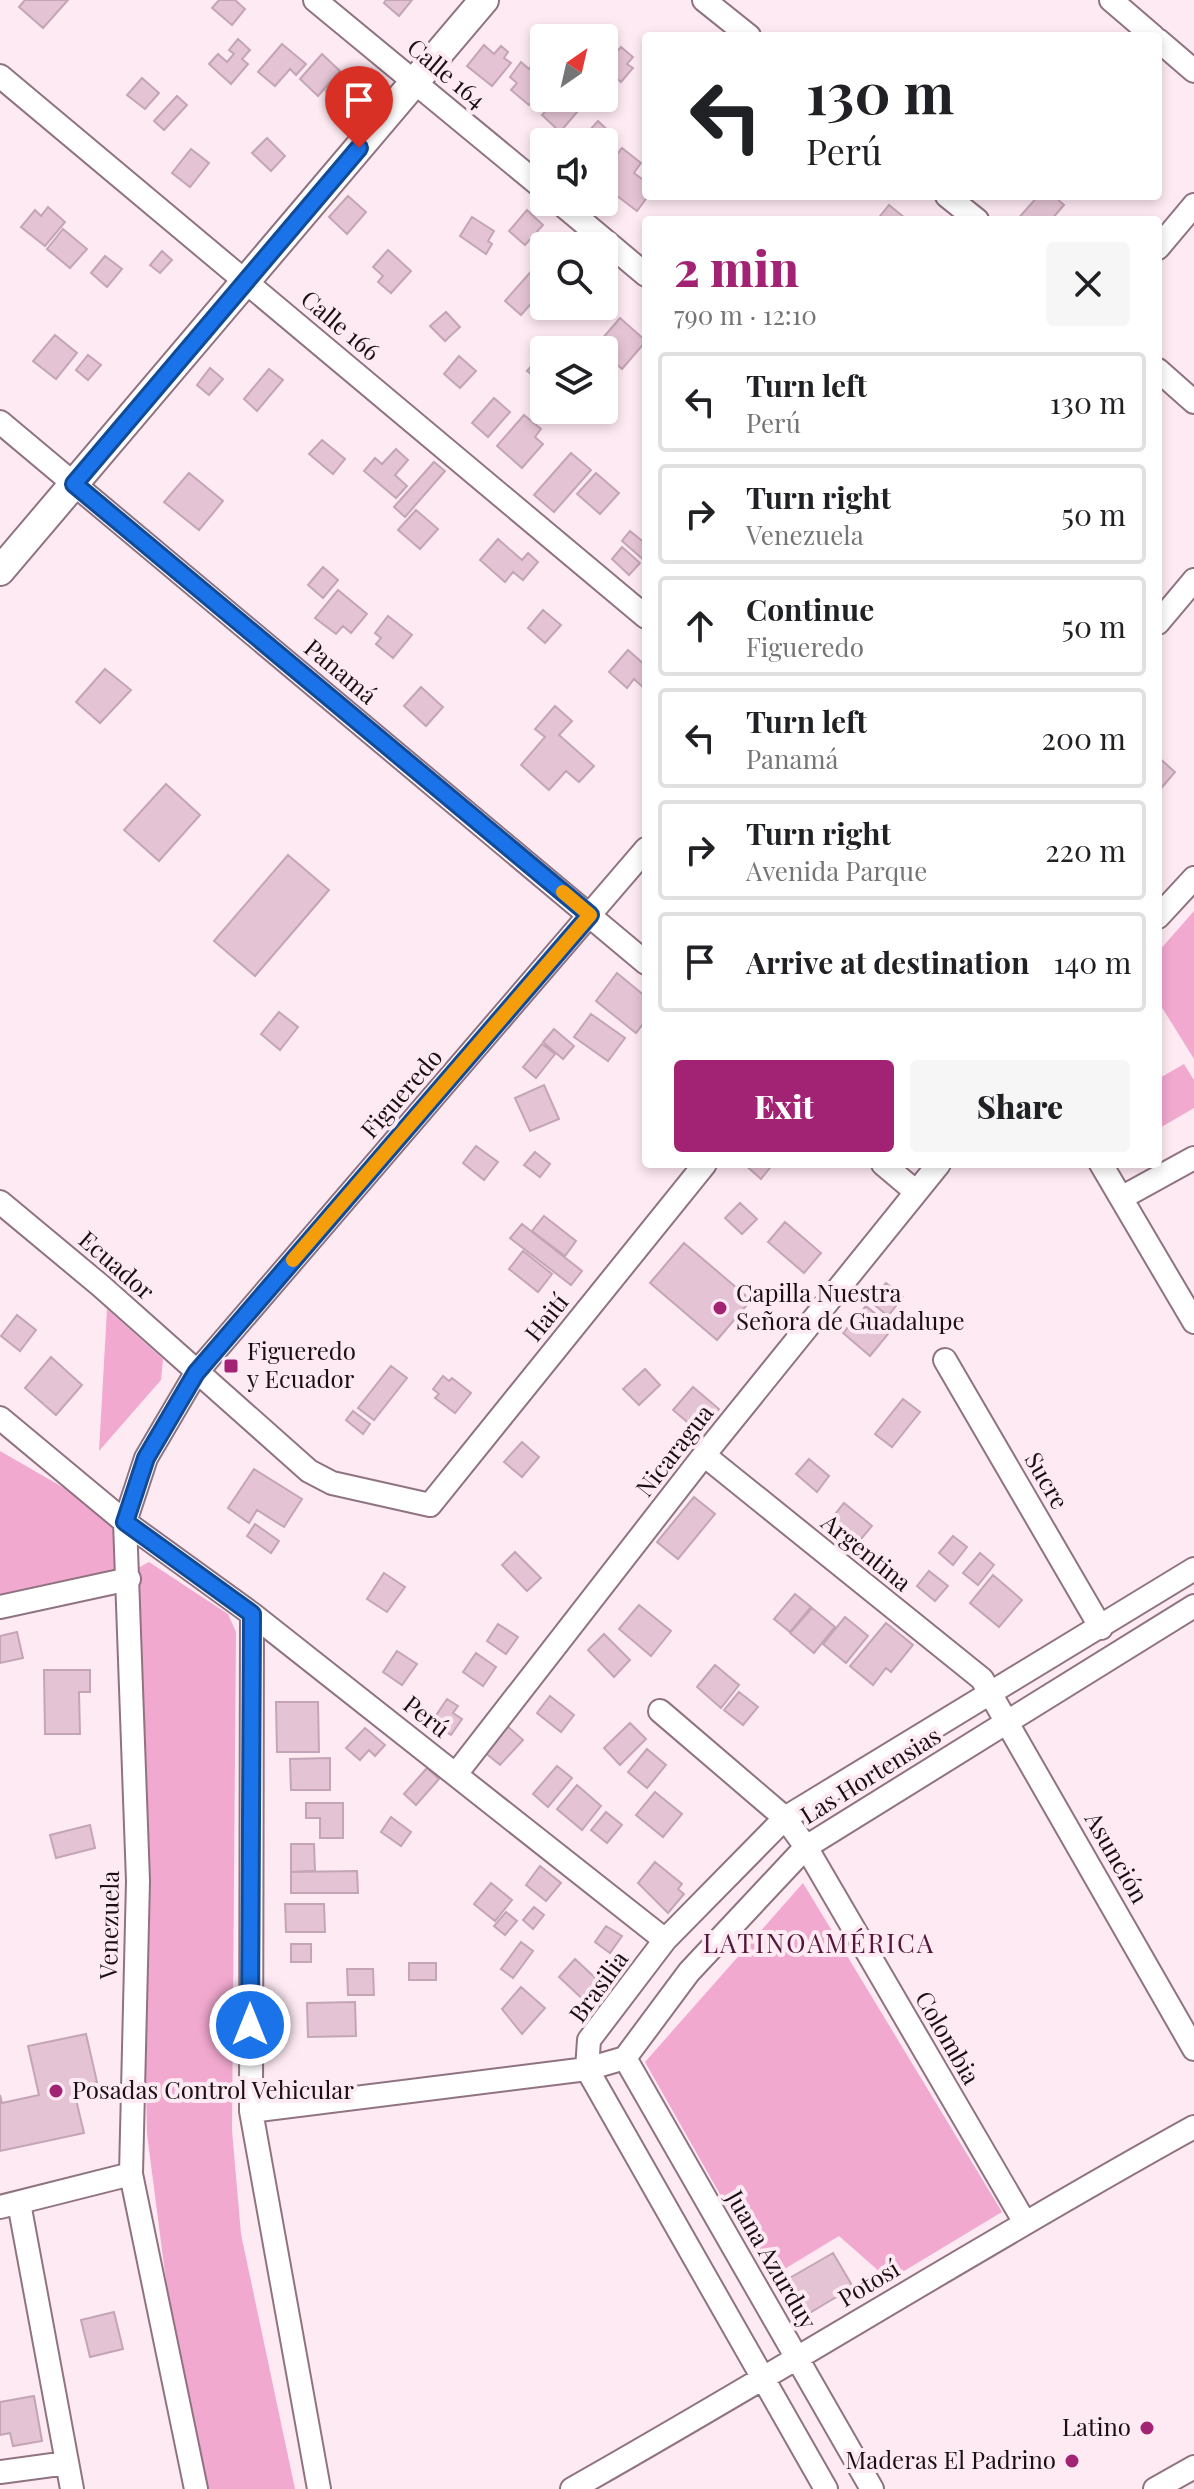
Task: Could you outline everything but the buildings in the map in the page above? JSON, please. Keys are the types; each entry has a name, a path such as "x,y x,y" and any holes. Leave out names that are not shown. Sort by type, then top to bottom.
{"street":[{"name":"Calle 164","path":"315,0 530,177"},
{"path":"0,571 484,0"},
{"path":"704,0 744,32"},
{"path":"1111,0 1148,32"},
{"path":"1162,43 1194,71"},
{"name":"Calle 166","path":"0,76 642,614"},
{"path":"952,200 972,216"},
{"path":"1162,243 1194,205"},
{"path":"576,216 642,272"},
{"path":"1162,374 1194,402"},
{"name":"Panamá","path":"0,422 642,960"},
{"path":"1162,618 1194,580"},
{"name":"Figueredo","path":"196,1373 642,854"},
{"path":"1162,913 1194,878"},
{"path":"1123,1197 1194,1158"},
{"name":"Haití","path":"430,1505 702,1168"},
{"path":"888,1168 915,1191"},
{"name":"Nicaragua","path":"456,1774 704,1455 935,1168"},
{"path":"1104,1168 1194,1322"},
{"name":"Ecuador","path":"0,1202 101,1286 309,1471 332,1483 430,1505"},
{"name":"Sucre","path":"945,1360 1101,1628"},
{"name":"Venezuela","path":"196,1373 146,1458 125,1522 138,1881 131,2174 196,2489"},
{"name":"Perú","path":"0,1418 125,1522 252,1614 665,1940"},
{"name":"Argentina","path":"704,1455 982,1679 991,1694"},
{"name":"Las Hortensias","path":"665,1940 785,1818 1194,1569"},
{"path":"0,1607 129,1579"},
{"name":"Las Hortensias","path":"625,2058 689,1972 806,1847 1194,1606"},
{"path":"252,1614 251,2111 319,2489"},
{"name":"Asunción","path":"991,1694 1194,2049"},
{"name":"Colombia","path":"660,1711 785,1818 806,1847 1024,2221"},
{"name":"Brasilia","path":"587,2069 589,2040 665,1940"},
{"path":"251,2111 587,2069 625,2058"},
{"name":"Juana Azurduy","path":"625,2058 872,2489"},
{"path":"587,2069 826,2489"},
{"name":"Potosí","path":"572,2489 763,2381 1024,2221 1194,2127"},
{"path":"72,2489 9,2205 131,2174"},
{"path":"0,2472 67,2463"},
{"path":"1155,2489 1194,2467"}],"shaded area":[{"path":"1194,911 1194,1059 1162,1007 1162,947"},
{"path":"1184,1064 1194,1080 1194,1108 1162,1127 1162,1077"},
{"path":"107,1309 163,1359 161,1380 99,1451"},
{"path":"0,1451 111,1515 126,1587 0,1613"},
{"path":"149,1562 228,1614 236,1632 232,2130 241,2234 295,2489 201,2489 185,2428 147,2134 136,1569"},
{"path":"803,1883 1002,2212 889,2280 839,2236 768,2279 645,2062"}],"slow traffic":[{"path":"293,1260 590,915 563,892"}],"place":[{"name":"Capilla Nuestra Señora de Guadalupe","path":"720,1308"},
{"name":"Figueredo y Ecuador","path":"231,1366"},
{"name":"Posadas Control Vehicular","path":"56,2091"},
{"name":"Latino","path":"1147,2428"},
{"name":"Maderas El Padrino","path":"1072,2461"}],"district":[{"name":"LATINOAMÉRICA","path":"819,1944"}],"route":[{"path":"250,2025 252,1614 125,1522 146,1458 196,1373 590,915 74,484 359,148"}]}
